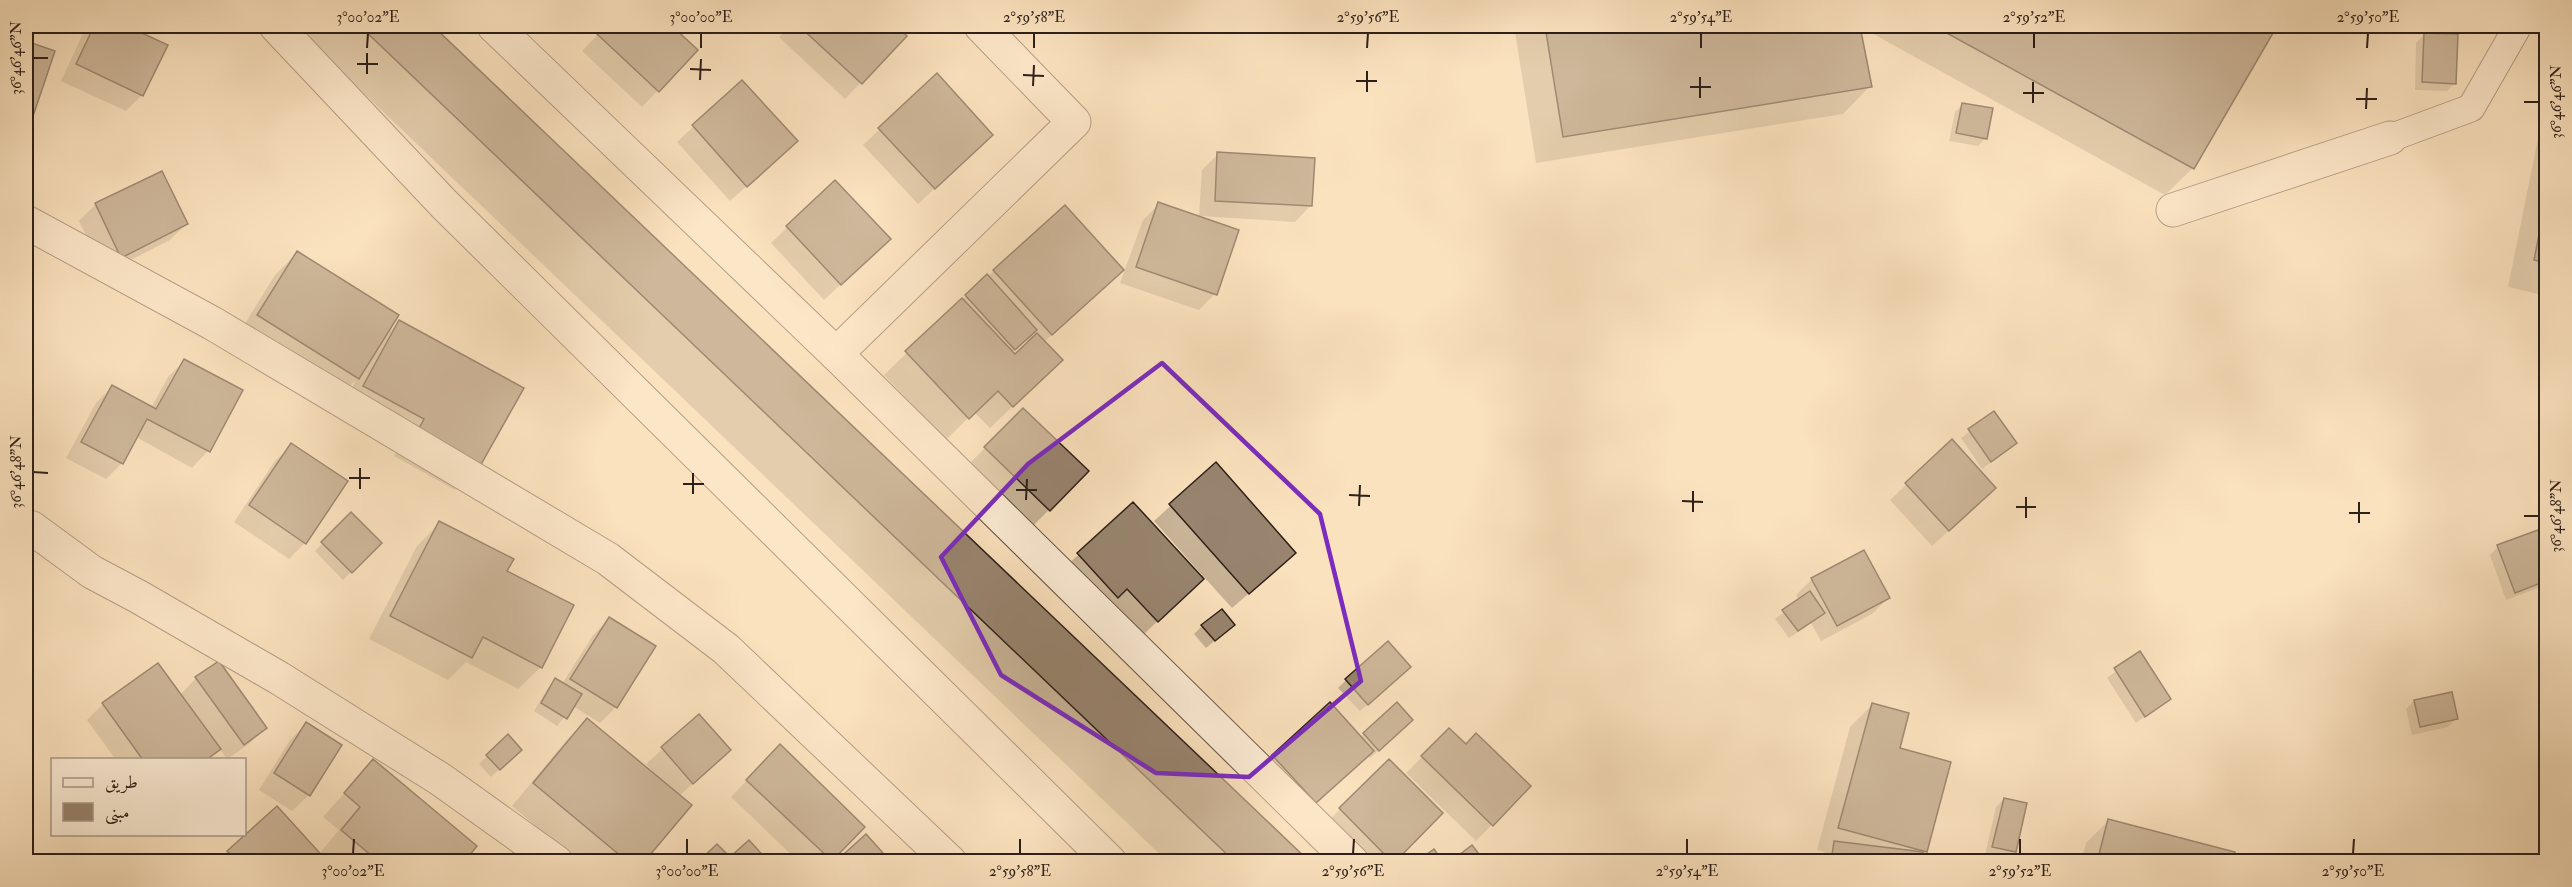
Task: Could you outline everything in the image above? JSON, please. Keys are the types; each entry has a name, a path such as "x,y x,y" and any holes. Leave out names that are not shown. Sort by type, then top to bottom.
{"street":[{"path":"276,26 444,204 1110,861"},
{"path":"494,26 836,354 1352,861"},
{"path":"836,354 1074,122 981,26"},
{"path":"2173,210 2390,138"},
{"path":"26,222 212,323 609,558 726,649 950,861"},
{"path":"26,525 92,572 279,678 440,778 556,861"}],"lane":[{"path":"2390,138 2471,108 2518,26"}],"highlighted area":[{"path":"1162,363 1320,514 1361,681 1249,777 1156,773 1001,675 941,557 1028,464"}],"building":[{"path":"94,26 127,26 168,45 143,96 76,64"},
{"path":"360,26 433,26 1310,862 1235,862"},
{"path":"605,26 672,26 698,50 659,92 597,34"},
{"path":"799,26 897,26 907,36 862,84"},
{"path":"1545,26 1860,26 1872,87 1563,137"},
{"path":"1934,26 2259,26 2273,33 2194,169"},
{"path":"2424,33 2458,34 2456,84 2422,82"},
{"path":"26,41 55,51 27,134 26,134"},
{"path":"937,73 993,135 935,189 878,128"},
{"path":"742,80 798,141 747,187 692,125"},
{"path":"1962,103 1993,108 1987,139 1956,133"},
{"path":"1217,152 1315,158 1312,206 1215,201"},
{"path":"162,171 188,224 121,258 95,203"},
{"path":"835,180 891,239 841,285 786,226"},
{"path":"2546,200 2546,263 2534,260"},
{"path":"1158,202 1239,230 1217,295 1136,267"},
{"path":"1065,205 1124,270 1052,335 993,270"},
{"path":"297,251 399,315 359,379 257,315"},
{"path":"987,274 1037,330 1015,350 965,295"},
{"path":"962,298 1015,354 1037,333 1063,360 1013,407 998,391 969,419 905,351"},
{"path":"399,320 524,388 479,468 416,434 424,419 363,386"},
{"path":"184,359 243,390 210,452 147,419 123,464 81,442 112,385 156,409"},
{"path":"1023,408 1089,471 1050,511 984,447"},
{"path":"1994,411 2017,443 1991,462 1968,429"},
{"path":"1952,439 1996,488 1949,531 1905,483"},
{"path":"291,443 348,481 306,544 249,505"},
{"path":"1216,462 1296,553 1249,594 1169,504"},
{"path":"1133,502 1204,579 1158,622 1127,589 1118,598 1077,553"},
{"path":"351,512 382,543 352,573 321,542"},
{"path":"439,521 514,559 507,571 574,605 542,668 483,637 472,658 390,616"},
{"path":"2538,530 2546,554 2546,581 2515,593 2497,545"},
{"path":"1864,550 1890,598 1837,626 1811,578"},
{"path":"1810,591 1825,613 1798,631 1782,610"},
{"path":"1222,609 1235,625 1215,641 1201,625"},
{"path":"609,617 656,646 617,708 570,679"},
{"path":"1388,641 1411,667 1368,705 1345,679"},
{"path":"2140,651 2171,699 2145,717 2114,668"},
{"path":"219,661 267,728 244,745 195,677"},
{"path":"158,663 221,749 209,758 142,758 102,703"},
{"path":"555,678 582,694 567,719 541,703"},
{"path":"2452,692 2458,719 2420,727 2414,700"},
{"path":"1330,702 1374,751 1316,803 1272,755"},
{"path":"1397,702 1413,720 1379,751 1363,733"},
{"path":"1872,703 1909,713 1900,748 1951,762 1927,852 1838,828"},
{"path":"699,714 731,750 693,784 661,747"},
{"path":"587,718 692,805 644,862 628,862 533,783"},
{"path":"306,722 342,745 310,796 274,773"},
{"path":"1449,728 1466,744 1476,733 1531,786 1493,826 1421,756"},
{"path":"508,734 522,750 500,770 486,755"},
{"path":"780,744 865,827 832,861 746,780"},
{"path":"373,759 477,846 464,862 379,862 341,830 360,807 344,793"},
{"path":"1389,759 1443,813 1395,862 1392,862 1339,808"},
{"path":"2004,798 2027,803 2016,852 1992,847"},
{"path":"277,806 327,861 237,862 227,851"},
{"path":"2108,819 2235,852 2233,862 2097,862"},
{"path":"866,834 891,862 835,862"},
{"path":"749,840 769,862 698,862 717,844 730,857"},
{"path":"1834,841 1923,852 1922,862 1831,862"},
{"path":"1472,845 1485,862 1450,862"},
{"path":"1434,849 1443,862 1416,862"}]}
